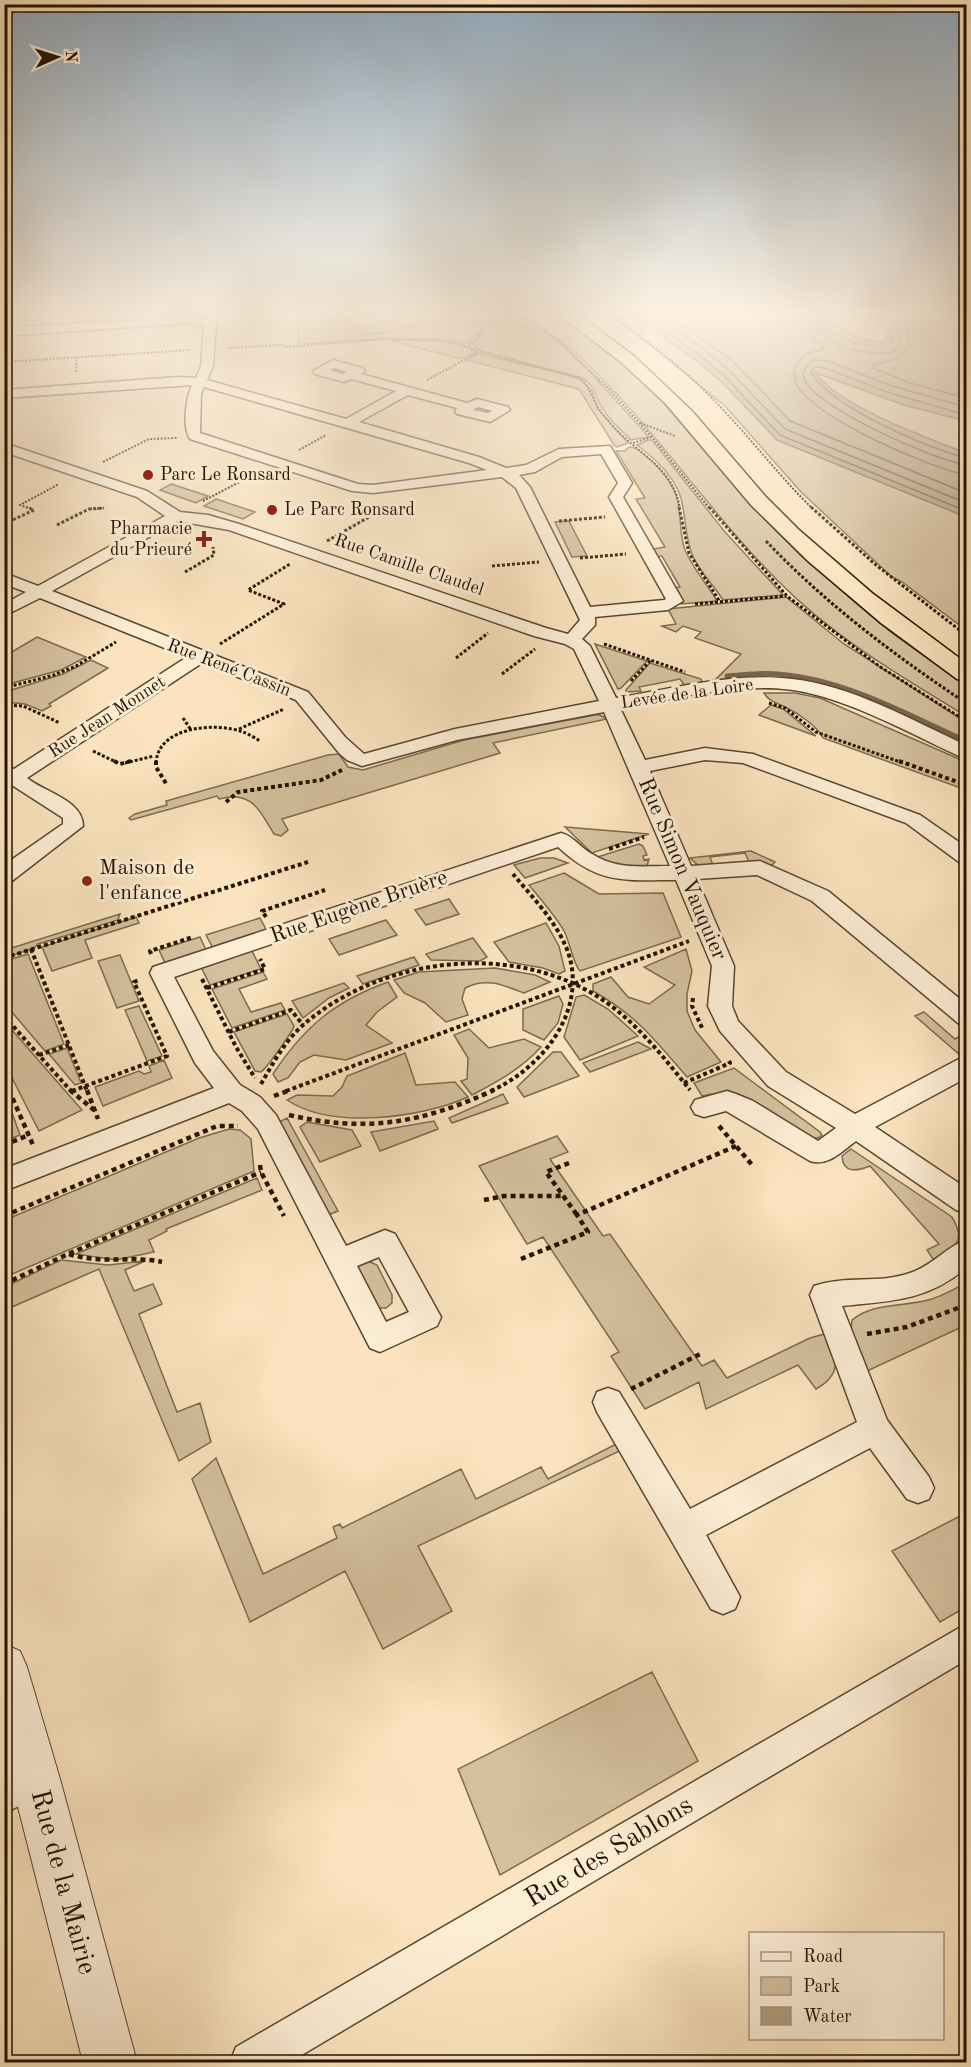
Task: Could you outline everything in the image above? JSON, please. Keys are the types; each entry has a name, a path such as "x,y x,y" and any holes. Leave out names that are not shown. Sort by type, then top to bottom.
{"highway":[{"path":"679,408 768,511 837,576 936,654 966,674"},
{"path":"697,408 782,505 858,575 943,642 966,657"}],"street":[{"path":"194,408 192,432 195,436 357,488 373,489 506,473 539,466 562,453 605,449 625,483 616,497 674,598 673,604 585,613"},
{"path":"296,408 474,460 506,473 523,487 588,620 587,625 574,638"},
{"path":"348,423 374,408"},
{"path":"4,447 142,494 176,516 4,611"},
{"name":"Rue Camille Claudel","path":"176,516 208,520 234,527 505,620 551,635 574,638"},
{"name":"Rue René Cassin","path":"4,578 302,696 312,705 349,754 357,759"},
{"name":"Rue Simon Vauquier","path":"574,638 581,646 639,767 723,966 720,1006 728,1025 777,1079 884,1145 966,1203"},
{"name":"Rue Jean Monnet","path":"10,774 81,733 199,657"},
{"name":"Levée de la Loire","path":"609,705 718,686 793,684 839,695 966,752"},
{"path":"357,759 369,759 455,735 609,705"},
{"path":"639,767 705,754 746,758 913,819 966,857"},
{"path":"4,876 72,826 73,817 67,809 32,791 10,774"},
{"name":"Rue Eugène Bruère","path":"161,973 561,839 582,858 608,871 620,873 685,873 760,868 820,896 966,1017"},
{"path":"161,973 204,1057 241,1107 267,1122 340,1261"},
{"path":"704,1107 727,1101 744,1108 819,1154 871,1116 966,1067"},
{"path":"4,1180 106,1139 241,1107"},
{"path":"918,1488 875,1429 824,1295 901,1290 928,1281 966,1252"},
{"path":"620,1395 684,1529 723,1596"},
{"path":"684,1529 875,1429"},
{"name":"Rue des Sablons","path":"251,2062 966,1641"},
{"name":"Rue de la Mairie","path":"4,1667 20,1787 110,2062"}],"path":[{"path":"626,408 732,536 787,596 879,666 966,721"},
{"path":"721,408 790,487 843,537 897,582 966,634"},
{"path":"4,525 34,510 20,505 21,502 149,440 195,436"},
{"path":"605,449 618,448 652,437"},
{"path":"57,525 89,509 104,508"},
{"path":"199,657 284,604 248,590 376,513"},
{"path":"540,523 627,516"},
{"path":"185,572 214,555 213,547"},
{"path":"673,604 787,596"},
{"path":"456,658 505,620"},
{"path":"4,688 54,675 76,666 134,631"},
{"path":"502,674 551,635"},
{"path":"574,638 651,660 718,686"},
{"path":"239,729 284,709 302,696"},
{"path":"768,702 785,708 816,732 966,785"},
{"path":"4,705 23,706 81,733"},
{"path":"183,717 191,730"},
{"path":"167,785 154,766 154,756 159,747 172,737 191,730 220,726 239,729 252,734 260,741"},
{"path":"93,751 120,764 154,756"},
{"path":"226,802 238,792 321,780 339,772 357,759"},
{"path":"582,858 665,830"},
{"path":"241,1107 360,1125 405,1121 458,1107 484,1097 533,1063 555,1040 568,1012 573,983 566,946 556,927 502,859"},
{"path":"4,957 308,862"},
{"path":"4,1216 216,1126 241,1107 709,932"},
{"path":"31,949 106,1139"},
{"path":"194,963 260,1086 284,1046 303,1025 333,1000 359,987 426,967 500,964 538,971 573,983 612,1007 646,1036 753,1167"},
{"path":"72,1092 167,1056 134,982 161,973"},
{"path":"229,1032 291,1010 303,1025"},
{"path":"4,1016 72,1092 95,1110"},
{"path":"39,1055 69,1045"},
{"path":"4,1080 41,1165"},
{"path":"4,1145 29,1135"},
{"path":"577,1215 736,1146"},
{"path":"259,1161 261,1172 284,1216"},
{"path":"520,1258 588,1232 546,1172 569,1163"},
{"path":"4,1284 68,1254 261,1172"},
{"path":"484,1200 504,1196 563,1196"},
{"path":"68,1254 83,1259 122,1262 146,1258 162,1262"},
{"path":"840,1338 907,1327 966,1305"},
{"path":"620,1395 700,1354"}],"green space":[{"path":"591,408 597,408 628,443 617,447"},
{"path":"603,408 623,408 649,437 631,440"},
{"path":"630,408 668,408 751,505 800,555 892,633 966,686 966,716 844,638 799,601 751,553"},
{"path":"727,408 966,408 966,630 892,577 801,492"},
{"path":"652,440 725,532 783,595 723,600 698,567 692,554 678,489 667,472 637,445"},
{"path":"629,447 639,451 654,463 672,488 678,502 685,550 717,601 681,604 674,588 680,587 662,556 656,557 653,549 665,547 636,499 645,498 616,451 625,451"},
{"path":"171,484 208,496 196,503 160,490"},
{"path":"216,499 255,512 243,519 204,506"},
{"path":"569,521 587,556 572,557 555,522"},
{"path":"786,597 844,644 966,722 966,748 843,694 715,680 741,654 695,638 701,632 683,626 676,632 662,626 676,624 668,609"},
{"path":"37,637 86,657 61,670 5,685 5,656"},
{"path":"595,644 647,661 618,689"},
{"path":"91,660 108,668 49,704 51,706 42,711 25,704 5,702 5,692 63,674"},
{"path":"650,663 701,679 702,682 685,686 680,679 639,687 641,691 626,692"},
{"path":"764,693 795,693 820,698 966,762 966,790 823,738 807,721 771,701"},
{"path":"771,705 783,709 816,736 759,715"},
{"path":"595,715 607,719 493,743 500,753 282,819 288,830 281,836 274,834 253,804 239,797 219,799 217,796 131,820 129,818 135,814 167,805 166,801 328,755 339,754 348,767 363,770 464,740"},
{"path":"565,827 649,834 592,853"},
{"path":"639,844 643,846 647,855 643,856 644,860 649,859 647,866 630,869 594,858"},
{"path":"751,851 775,862 770,867 750,864 745,853 710,857 714,868 699,866 690,858"},
{"path":"540,858 554,858 568,863 525,878 514,865"},
{"path":"564,873 599,894 663,893 681,937 580,971 564,931 529,885"},
{"path":"449,899 459,914 426,925 415,910"},
{"path":"120,914 118,920 38,944 34,948 5,958 5,950"},
{"path":"136,917 139,923 85,940 92,958 52,971 42,947"},
{"path":"260,918 268,933 214,950 206,935"},
{"path":"386,920 397,935 339,955 329,939"},
{"path":"546,923 559,946 565,971 559,974 543,968 509,962 494,942"},
{"path":"200,937 207,952 166,965 159,950"},
{"path":"473,938 487,957 480,961 431,960 426,954"},
{"path":"251,949 261,969 210,985 200,965"},
{"path":"686,949 692,971 687,994 687,1011 695,1030 721,1062 687,1077 633,1019 593,991 593,984 611,977 628,997 649,1004 675,985 644,967"},
{"path":"28,954 64,1044 45,1051 5,1004 5,961"},
{"path":"120,955 139,1001 117,1008 98,961"},
{"path":"414,957 419,965 363,984 357,976"},
{"path":"495,968 535,975 550,982 524,993 494,983 480,983 465,988 462,999 468,1015 446,1022 425,1003 404,993 394,980 419,972"},
{"path":"263,972 267,979 239,989 251,1012 281,1003 285,1010 232,1028 212,989"},
{"path":"388,982 397,997 377,1012 366,1025 392,1043 346,1060 314,1055 300,1062 288,1078 278,1082 273,1074 309,1029 336,1007 369,989"},
{"path":"344,983 349,988 329,998 303,1018 292,1001"},
{"path":"584,995 608,1009 638,1036 580,1060 564,1037 576,997"},
{"path":"559,996 563,1004 558,1023 544,1040 523,1030 523,1009"},
{"path":"139,1006 162,1056 147,1061 125,1010"},
{"path":"924,1012 955,1039 966,1033 966,1052 960,1055 915,1016"},
{"path":"287,1014 294,1026 264,1069 261,1072 255,1071 234,1032"},
{"path":"4,1022 82,1110 39,1131 5,1064"},
{"path":"469,1029 489,1048 524,1039 541,1047 500,1080 472,1095 461,1081 467,1079 468,1058 454,1035"},
{"path":"638,1042 651,1049 590,1072 583,1063"},
{"path":"67,1048 81,1083 75,1085 49,1054"},
{"path":"553,1052 561,1052 579,1076 524,1097 517,1087"},
{"path":"405,1053 416,1085 455,1082 468,1097 426,1111 377,1118 328,1115 306,1109 287,1100 297,1095 333,1096 342,1087 347,1076"},
{"path":"164,1060 172,1078 103,1106 95,1087 139,1071 144,1074 151,1072 149,1066"},
{"path":"734,1068 822,1135 818,1138 809,1138 759,1104 746,1098 718,1094 702,1096 694,1083"},
{"path":"5,1093 20,1135 4,1141"},
{"path":"503,1094 508,1103 452,1123 449,1118"},
{"path":"287,1118 338,1211 328,1215 279,1122"},
{"path":"434,1121 438,1129 380,1151 371,1132"},
{"path":"307,1122 352,1130 361,1146 320,1162 300,1127"},
{"path":"229,1129 240,1130 251,1139 254,1171 5,1277 5,1220 199,1138"},
{"path":"557,1136 568,1152 550,1159 603,1236 610,1234 702,1366 714,1360 727,1378 810,1338 828,1333 835,1358 834,1372 830,1378 816,1389 798,1365 706,1409 699,1382 645,1409 611,1356 619,1352 543,1237 527,1244 479,1166"},
{"path":"851,1149 952,1217 958,1231 954,1247 938,1261 933,1259 927,1250 939,1244 870,1166 852,1170 845,1166 842,1156"},
{"path":"257,1178 262,1190 166,1229 167,1231 149,1240 154,1252 116,1260 76,1254"},
{"path":"61,1260 108,1265 145,1261 125,1270 134,1291 153,1284 162,1304 139,1314 177,1412 200,1403 211,1442 179,1461 99,1269 5,1310 5,1287"},
{"path":"368,1261 377,1265 392,1295 392,1303 386,1308 378,1308 357,1268 361,1263"},
{"path":"966,1283 966,1325 865,1372 851,1330 852,1320 870,1310 933,1299"},
{"path":"622,1441 626,1448 418,1546 452,1611 383,1649 345,1571 250,1622 192,1479 216,1458 263,1574 337,1538 333,1527 340,1524 342,1528 461,1469 476,1499 541,1467 548,1479"},
{"path":"966,1513 966,1607 940,1622 892,1551"},
{"path":"652,1672 698,1761 500,1875 458,1769"}],"water":[{"path":"747,408 862,408 966,453 966,517 777,440"},
{"path":"917,408 966,408 966,421"}],"waterway":[{"path":"727,676 772,673 827,683 898,709 966,741"}],"place":[{"name":"Parc Le Ronsard","path":"148,475"},
{"name":"Le Parc Ronsard","path":"272,510"},
{"name":"Pharmacie du Prieuré","path":"204,539"},
{"name":"Maison de l'enfance","path":"87,881"}]}
